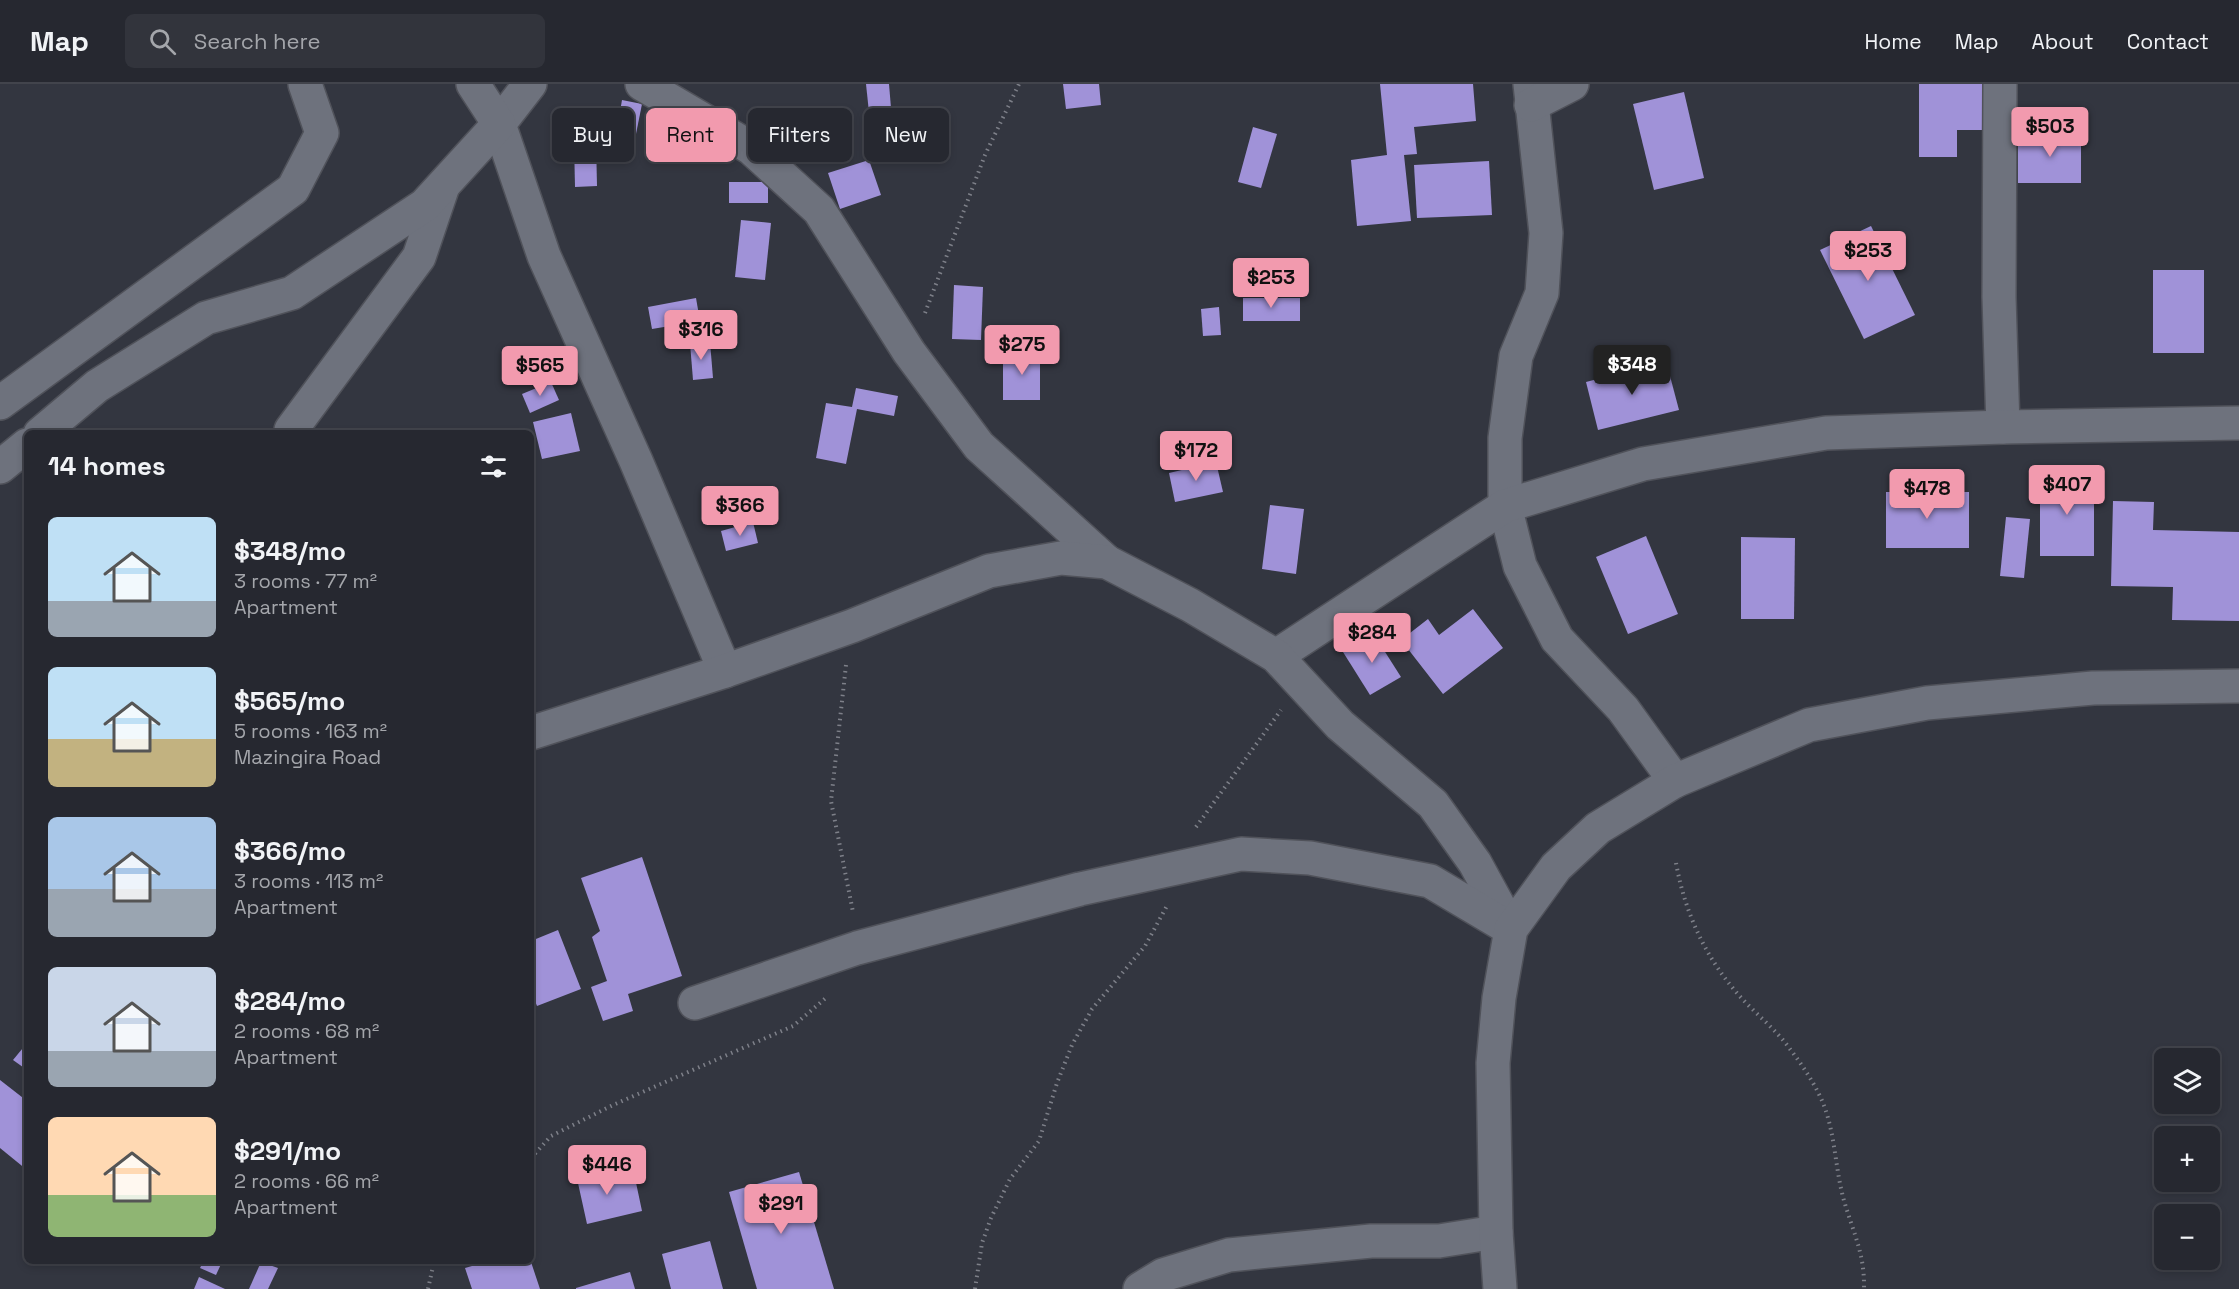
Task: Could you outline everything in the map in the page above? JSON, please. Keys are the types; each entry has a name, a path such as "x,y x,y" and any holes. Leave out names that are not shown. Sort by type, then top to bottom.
{"street":[{"path":"0,403 293,189 322,133 305,84"},
{"path":"472,84 499,124 544,256 636,461 725,671"},
{"path":"45,430 97,386 206,318 292,292 425,205 499,124 530,84"},
{"path":"642,84 751,148 819,210 909,352 979,446 1107,562 1190,605 1276,656 1340,725 1433,804 1475,863 1511,929"},
{"path":"1572,84 1531,95 1546,233 1542,293 1516,356 1505,438 1504,506 1520,566 1557,639 1623,710 1675,781"},
{"path":"2000,84 1999,297 2003,427"},
{"path":"291,430 419,257 444,184"},
{"path":"1276,656 1504,506 1643,464 1826,433 2239,423"},
{"path":"0,467 24,447"},
{"path":"534,732 725,671 852,626 989,571 1061,558 1107,562"},
{"path":"1500,1289 1496,1232 1493,1063 1499,998 1511,929 1556,867 1598,828 1675,781 1809,725 1927,703 2093,688 2239,686"},
{"path":"695,1004 857,948 1080,889 1241,854 1310,858 1430,880 1511,929"},
{"path":"1140,1289 1163,1275 1229,1255 1371,1241 1439,1241 1496,1232"}],"path":[{"path":"909,352 948,258 985,155 1019,84"},
{"path":"852,626 840,701 831,801 855,919 857,948"},
{"path":"975,1289 982,1243 990,1218 1010,1179 1039,1141 1057,1083 1072,1045 1092,1009 1145,946 1166,912 1186,843 1211,804 1302,684"},
{"path":"1676,863 1680,888 1694,928 1710,957 1737,993 1789,1046 1809,1075 1823,1104 1840,1183 1863,1258 1864,1289"},
{"path":"534,1155 551,1136 613,1105 793,1026 828,996"},
{"path":"428,1289 434,1264"}],"building":[{"path":"866,84 889,84 891,108 869,108"},
{"path":"1063,84 1099,84 1101,105 1066,109"},
{"path":"1380,84 1473,84 1476,121 1414,127 1417,154 1404,155 1411,221 1357,226 1351,160 1387,155"},
{"path":"1919,84 1987,84 1987,130 1957,130 1957,157 1919,157"},
{"path":"1684,92 1704,178 1654,190 1633,104"},
{"path":"622,100 642,104 634,144 634,108 621,108"},
{"path":"1253,127 1277,134 1261,188 1238,182"},
{"path":"2018,133 2081,133 2081,183 2018,183"},
{"path":"1489,161 1492,215 1417,218 1414,165"},
{"path":"574,162 596,162 597,186 575,187"},
{"path":"864,162 870,162 881,195 840,209 828,173"},
{"path":"729,182 768,182 768,203 729,203"},
{"path":"741,220 771,223 765,280 735,277"},
{"path":"1871,226 1915,315 1864,339 1820,250"},
{"path":"2153,270 2204,270 2204,353 2153,353"},
{"path":"954,285 983,287 981,340 952,339"},
{"path":"696,298 700,321 652,329 648,307"},
{"path":"1243,298 1300,298 1300,321 1243,321"},
{"path":"1219,307 1221,335 1203,336 1201,309"},
{"path":"710,342 713,378 693,380 690,343"},
{"path":"1003,353 1040,353 1040,400 1003,400"},
{"path":"1666,361 1679,410 1598,430 1586,382"},
{"path":"551,382 559,400 530,413 522,394"},
{"path":"856,388 898,396 894,416 857,409 846,464 816,458 826,403 852,407"},
{"path":"571,413 580,451 542,459 533,422"},
{"path":"1216,462 1223,492 1175,502 1169,473"},
{"path":"2040,476 2094,476 2094,556 2040,556"},
{"path":"1886,492 1969,492 1969,548 1886,548"},
{"path":"2113,501 2154,502 2153,530 2239,532 2239,621 2172,620 2173,587 2111,586"},
{"path":"1270,505 1304,509 1296,574 1262,569"},
{"path":"2006,517 2030,519 2024,578 2000,576"},
{"path":"753,522 758,543 726,551 721,531"},
{"path":"1646,536 1678,614 1628,634 1596,557"},
{"path":"1741,537 1795,538 1794,619 1741,619"},
{"path":"1473,609 1503,648 1443,694 1401,640 1428,619 1439,635"},
{"path":"1373,633 1401,677 1370,695 1343,652"},
{"path":"642,857 682,976 628,994 633,1011 603,1021 591,987 607,981 592,937 600,931 581,878"},
{"path":"558,930 581,989 537,1006 534,998 534,940"},
{"path":"24,1047 24,1068 13,1060"},
{"path":"0,1080 24,1099 24,1168 0,1148"},
{"path":"609,1166 614,1183 635,1178 642,1211 587,1224 576,1174"},
{"path":"799,1172 834,1289 757,1289 729,1192"},
{"path":"710,1241 723,1289 671,1289 662,1254"},
{"path":"202,1264 221,1264 216,1275 200,1268"},
{"path":"260,1264 278,1268 268,1289 249,1289"},
{"path":"479,1264 532,1264 540,1289 472,1289 465,1268"},
{"path":"630,1272 635,1289 576,1289 576,1288"},
{"path":"199,1277 225,1289 194,1289"}]}
